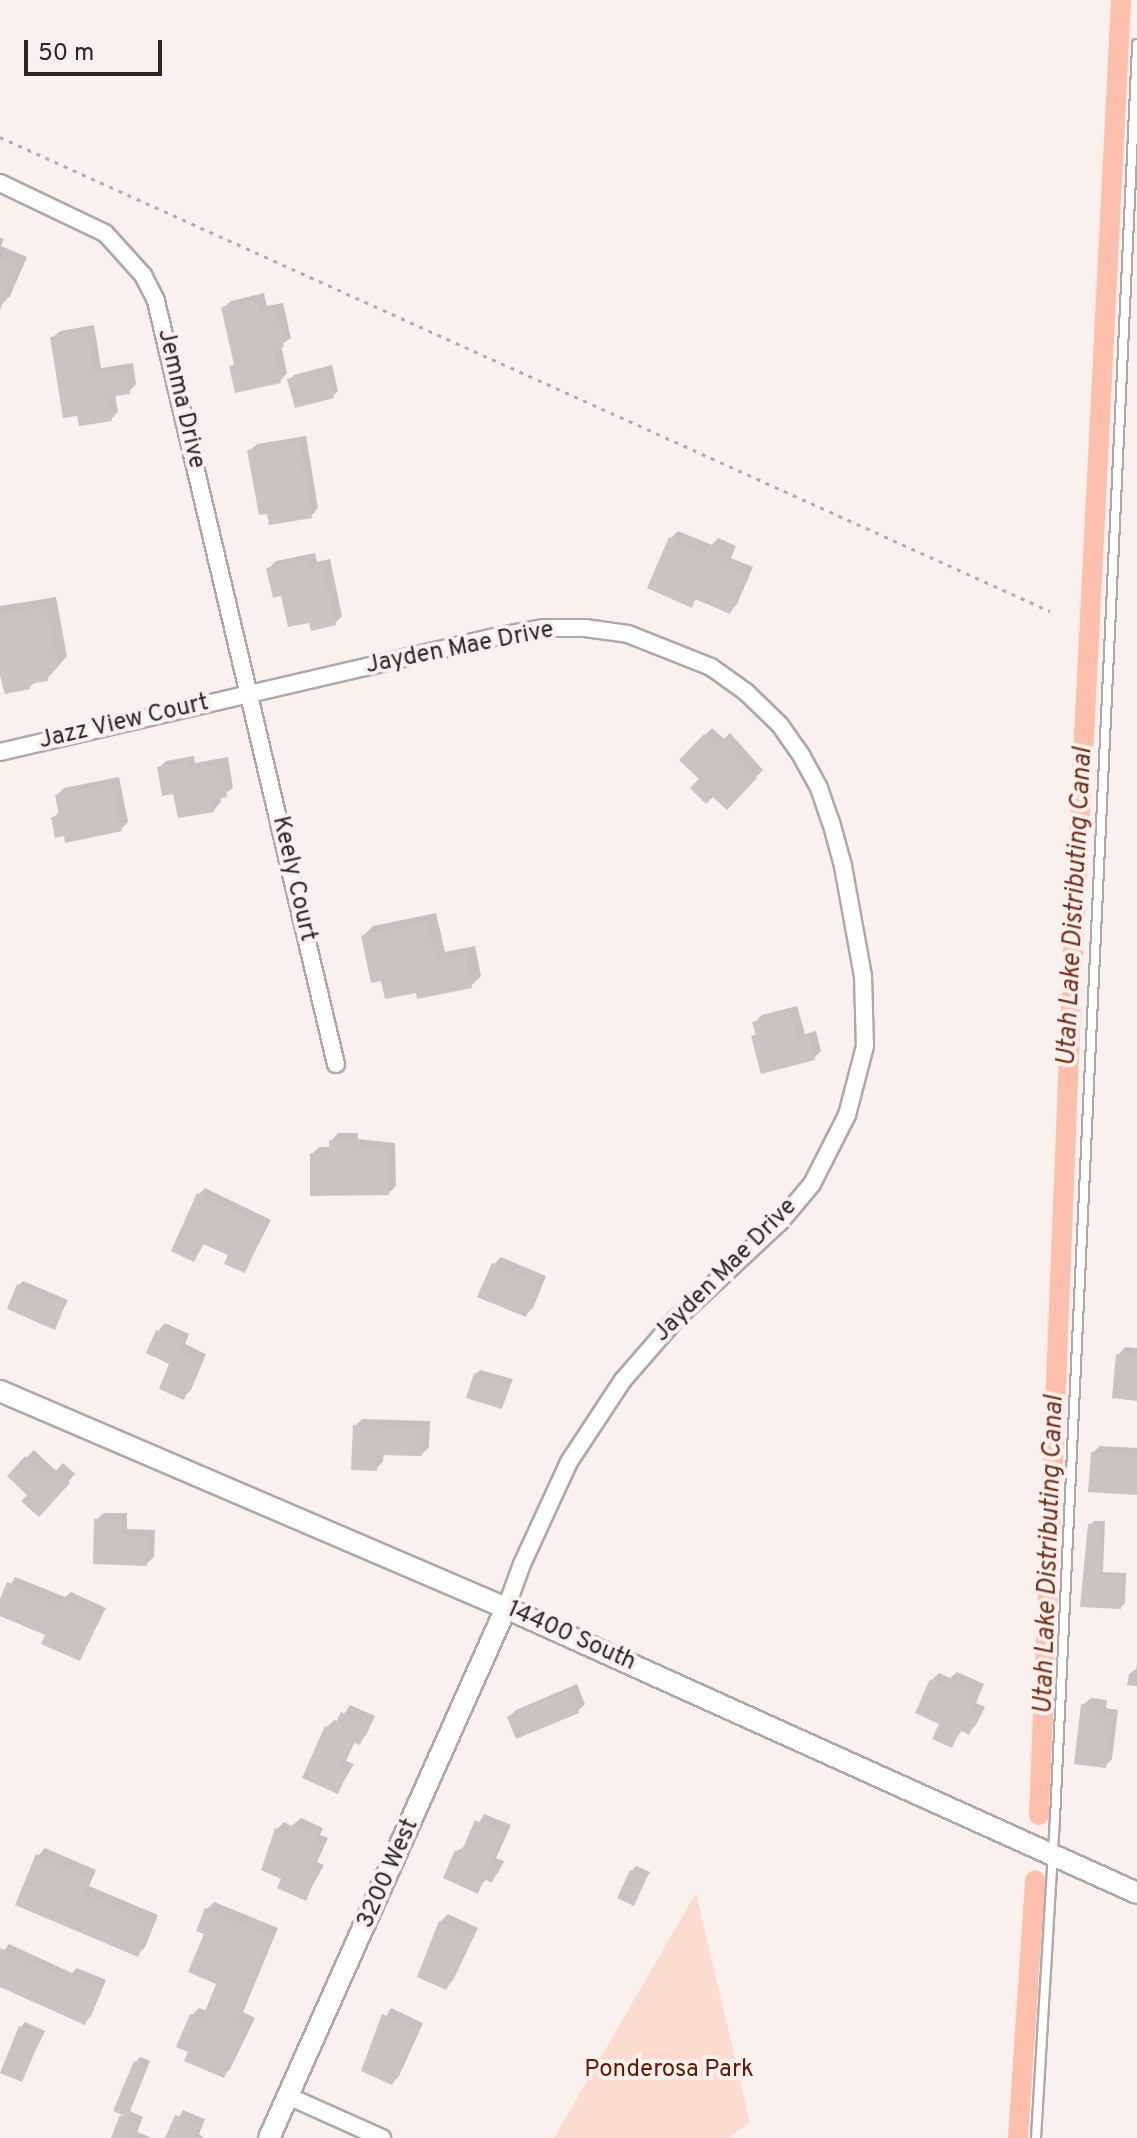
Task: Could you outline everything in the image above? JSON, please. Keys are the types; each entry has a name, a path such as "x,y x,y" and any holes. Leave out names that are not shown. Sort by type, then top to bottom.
{"street":[{"name":"Jemma Drive","path":"0,183 76,216 105,233 125,252 150,288 166,336 249,694"},
{"name":"Jayden Mae Drive","path":"249,694 544,628 628,634 711,667 746,692 780,725 802,757 819,788 831,822 843,866 866,1007 865,1046 847,1115 831,1152 796,1203 676,1319 623,1380 569,1462 522,1564 506,1608"},
{"name":"Jazz View Court","path":"0,752 249,694"},
{"name":"Keely Court","path":"249,694 336,1064"},
{"name":"14400 South","path":"0,1391 506,1608 1137,1893"},
{"name":"3200 West","path":"269,2138 506,1608"},
{"path":"288,2096 382,2138"}],"lane":[{"path":"1036,2138 1137,44"}],"path":[{"path":"0,137 1050,611"}],"green space":[{"name":"Ponderosa Park","path":"696,1893 750,2122 729,2138 554,2138"}],"building":[{"path":"0,259 18,267 0,310"},
{"path":"257,299 260,313 276,309 284,347 273,349 281,383 235,393 229,366 234,365 221,307"},
{"path":"87,331 94,374 126,369 130,394 108,397 112,421 79,426 77,416 63,418 50,337"},
{"path":"327,369 334,398 295,408 287,379"},
{"path":"299,442 312,518 269,525 267,514 259,515 247,450"},
{"path":"669,537 706,553 709,545 730,554 725,565 747,575 730,614 695,599 692,608 647,588"},
{"path":"308,559 310,568 322,565 336,625 311,631 309,623 288,627 281,596 273,598 266,568"},
{"path":"46,606 58,668 46,670 48,681 30,684 30,689 5,694 0,676 0,615"},
{"path":"704,734 715,745 722,738 757,778 727,810 713,797 706,804 690,788 699,779 679,760"},
{"path":"187,762 188,769 221,764 227,797 213,800 214,812 178,818 173,794 162,796 157,767"},
{"path":"111,783 122,831 65,843 64,836 55,838 51,817 59,816 55,795"},
{"path":"427,922 435,961 465,955 472,988 417,999 416,993 385,999 381,981 371,983 361,936"},
{"path":"790,1012 798,1040 809,1037 815,1060 761,1074 751,1036 756,1035 752,1022"},
{"path":"329,1140 351,1140 351,1146 389,1149 389,1195 310,1196 310,1153 329,1153"},
{"path":"197,1193 266,1226 245,1273 224,1264 228,1255 203,1244 194,1262 171,1251"},
{"path":"492,1263 540,1284 526,1317 477,1297"},
{"path":"17,1284 65,1305 55,1330 7,1309"},
{"path":"156,1330 183,1341 179,1352 200,1361 184,1400 159,1389 169,1364 146,1353"},
{"path":"1116,1354 1137,1356 1137,1401 1112,1398"},
{"path":"474,1373 510,1384 502,1409 466,1398"},
{"path":"353,1425 423,1428 422,1456 377,1455 377,1471 351,1470"},
{"path":"1091,1452 1136,1455 1137,1495 1088,1492"},
{"path":"25,1456 47,1477 55,1469 70,1483 39,1517 21,1501 27,1495 7,1476"},
{"path":"94,1519 121,1520 120,1535 148,1536 147,1566 93,1564"},
{"path":"1088,1524 1102,1525 1100,1575 1123,1576 1121,1609 1080,1607"},
{"path":"7,1582 60,1604 63,1597 102,1614 80,1661 41,1644 45,1635 0,1616 0,1599"},
{"path":"948,1678 978,1692 970,1710 979,1714 969,1735 960,1730 952,1748 932,1739 939,1724 915,1713 930,1679 944,1686"},
{"path":"570,1690 579,1713 516,1739 507,1717"},
{"path":"1081,1704 1101,1707 1100,1715 1112,1716 1106,1768 1074,1764"},
{"path":"341,1712 369,1724 360,1745 352,1742 340,1768 348,1772 338,1794 302,1778 325,1726 333,1729"},
{"path":"475,1820 505,1833 490,1866 498,1869 492,1883 484,1879 478,1894 443,1878 455,1850 461,1853"},
{"path":"292,1824 317,1835 314,1842 322,1846 311,1870 318,1873 306,1901 277,1888 281,1879 261,1870 275,1828 287,1834"},
{"path":"36,1854 90,1878 84,1894 152,1923 138,1957 15,1905"},
{"path":"630,1870 647,1877 634,1906 617,1898"},
{"path":"205,1908 272,1936 237,2020 249,2025 224,2078 184,2061 188,2052 176,2047 190,2014 202,2019 216,1984 188,1972 204,1934 196,1931"},
{"path":"439,1921 472,1936 446,1990 417,1977"},
{"path":"0,1948 66,1978 69,1973 101,1986 85,2025 0,1987"},
{"path":"382,2014 418,2030 392,2085 361,2071"},
{"path":"19,2026 42,2035 22,2082 0,2073"},
{"path":"134,2061 147,2066 127,2117 113,2111"},
{"path":"120,2115 138,2123 132,2138 111,2138"},
{"path":"175,2115 200,2125 195,2138 165,2138"}],"waterway":[{"name":"Utah Lake Distributing Canal","path":"1039,1815 1073,955 1121,0"},
{"name":"Utah Lake Distributing Canal","path":"1018,2138 1035,1881"}]}
